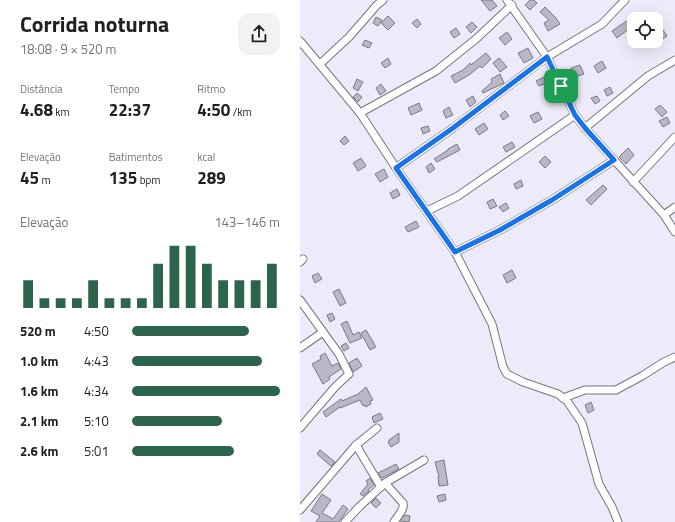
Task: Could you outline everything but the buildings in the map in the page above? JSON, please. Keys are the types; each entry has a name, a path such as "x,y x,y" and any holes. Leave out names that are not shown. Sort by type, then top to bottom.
{"street":[{"path":"320,64 349,37 383,0"},
{"path":"396,168 453,128 547,57 602,24 626,0"},
{"path":"360,113 436,71 476,38 510,2 547,57 575,115 633,182 664,215 675,232"},
{"path":"300,41 360,113 396,168 455,252 492,324 503,367 507,374 523,382 558,394 567,401 582,423 599,484 618,522"},
{"path":"585,128 648,76 675,60"},
{"path":"427,211 458,196 575,115"},
{"path":"633,182 675,137"},
{"path":"455,252 500,230 552,200 614,160"},
{"path":"664,215 675,207"},
{"path":"300,300 339,354 349,374 335,387 300,428"},
{"path":"300,348 323,332"},
{"path":"563,398 585,390 616,390 675,357"},
{"path":"300,510 356,445 377,428"},
{"path":"356,445 383,485 403,503 403,510 394,522"},
{"path":"345,522 383,485 424,460"}],"route":[{"path":"547,57 561,86 575,115 614,160 552,200 500,230 455,252 396,168 453,128 547,57"}]}
